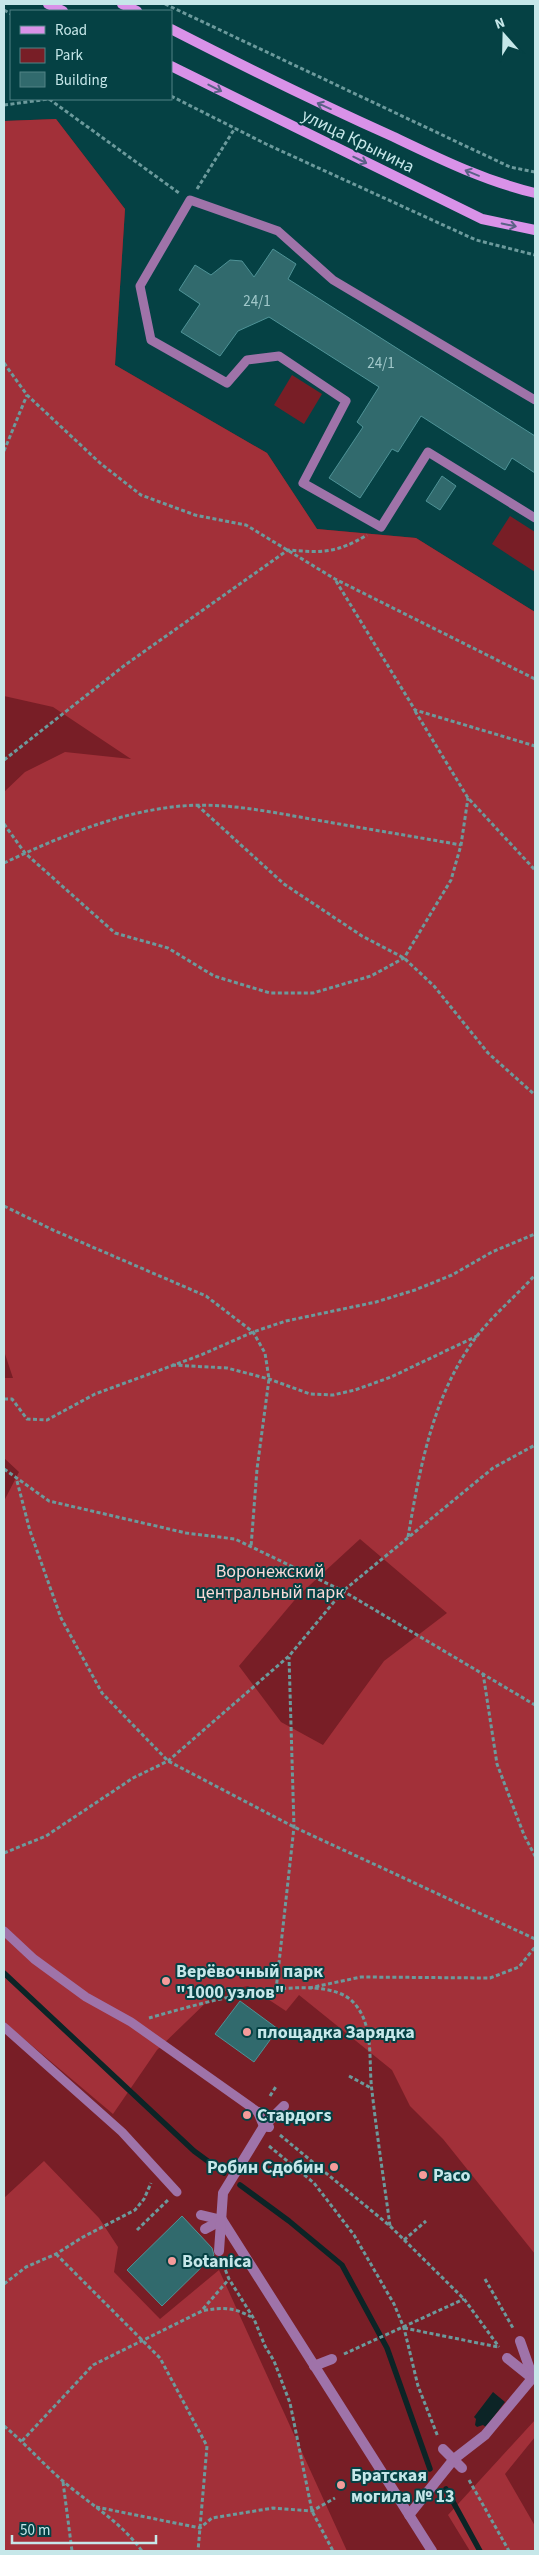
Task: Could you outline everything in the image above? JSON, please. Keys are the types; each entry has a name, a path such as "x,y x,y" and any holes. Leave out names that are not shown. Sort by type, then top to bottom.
{"main road":[{"path":"48,4 61,10"},
{"path":"122,4 135,10"},
{"name":"улица Крынина","path":"172,30 291,91 461,168 504,185 535,192"},
{"name":"улица Крынина","path":"172,67 279,121 482,219 535,230"}],"street":[{"path":"219,2251 223,2192 267,2126 284,2106"},
{"path":"258,2112 267,2126"},
{"path":"262,2140 267,2126"},
{"path":"201,2215 222,2220 432,2551"},
{"path":"204,2229 222,2220"},
{"path":"520,2341 534,2378"},
{"path":"507,2358 534,2378"},
{"path":"314,2366 332,2359"},
{"path":"409,2515 454,2459 485,2435 534,2378"},
{"path":"443,2449 462,2468"}],"lane":[{"path":"535,400 333,280 278,231 190,200 140,286 151,340 227,383 247,360 279,356 346,402 303,483 381,527 428,452 535,518"},
{"path":"4,1931 34,1959 86,1998 131,2022 258,2112"},
{"path":"4,2027 122,2132 163,2174 177,2192"}],"path":[{"path":"165,4 510,167 535,172"},
{"path":"172,96 235,128 476,240 535,255"},
{"path":"4,105 42,100"},
{"path":"50,100 190,200 235,128"},
{"path":"4,363 27,395 100,463 141,495 195,514 246,524 335,579 535,679"},
{"path":"4,451 27,395"},
{"path":"4,760 125,665 288,550 319,553 347,547 381,527"},
{"path":"335,579 468,798 535,870"},
{"path":"415,710 535,746"},
{"path":"4,824 25,853 116,933 168,948 214,976 270,993 312,993 371,976 404,958 451,880 461,845 468,798"},
{"path":"4,863 78,831 125,816 171,807 197,805 244,808 461,845"},
{"path":"197,805 284,884 362,936 404,958 434,986 488,1053 535,1095"},
{"path":"4,1206 53,1230 206,1296 253,1332 265,1353 270,1379 257,1469 252,1547"},
{"path":"4,1400 12,1399 27,1419 47,1420 96,1394 201,1355 253,1332 286,1321 376,1302 415,1290 452,1275 492,1252 535,1234"},
{"path":"408,1538 418,1479 434,1417 477,1336 535,1275"},
{"path":"170,1365 227,1368 270,1379 310,1394 334,1395 356,1390 391,1377 477,1336"},
{"path":"4,1853 46,1836 134,1778 168,1761 288,1656 342,1591 493,1468 535,1445"},
{"path":"4,1469 49,1501 186,1533 235,1539 342,1591 535,1705"},
{"path":"18,1480 30,1531 65,1626 102,1693 168,1761 294,1827 535,1939"},
{"path":"276,1990 294,1827 288,1656"},
{"path":"483,1673 497,1764 524,1835 535,1856"},
{"path":"131,2022 220,1999 276,1990 306,1988 361,1977 490,1978 519,1966 535,1947"},
{"path":"306,1988 330,1991 348,1998 355,2004 366,2029 371,2088 390,2226"},
{"path":"349,2076 371,2088"},
{"path":"270,2096 277,2085"},
{"path":"267,2126 390,2226 464,2299 507,2358"},
{"path":"262,2140 314,2183 354,2235 394,2304 404,2328 418,2386 443,2449"},
{"path":"4,2284 26,2266 56,2254 83,2237 135,2210 144,2199 152,2182 163,2174"},
{"path":"137,2230 177,2192"},
{"path":"404,2240 426,2220"},
{"path":"219,2251 228,2279 254,2319 264,2346 274,2361 290,2403 312,2511 333,2551"},
{"path":"56,2254 160,2358 207,2446 198,2551"},
{"path":"202,2311 228,2279"},
{"path":"485,2279 520,2341"},
{"path":"332,2359 404,2328 464,2299"},
{"path":"22,2441 93,2365 202,2311 218,2308 238,2309 254,2319"},
{"path":"404,2328 500,2347"},
{"path":"4,2426 63,2481 124,2529 142,2551"},
{"path":"462,2468 509,2551"},
{"path":"63,2481 72,2551"},
{"path":"200,2528 212,2518 273,2508 312,2511 335,2498"},
{"path":"96,2507 200,2528"}],"green space":[{"name":"Воронежский центральный парк","path":"56,119 125,209 115,365 267,453 317,529 416,538 535,612 535,2551 4,2551 4,121"},
{"name":"Воронежский центральный парк","path":"56,119 125,209 115,365 267,453 317,529 416,538 535,612 535,2254 443,2139 410,2106 392,2070 299,1995 286,2011 248,1986 216,1993 157,2050 113,2114 4,2022 4,1501 19,1472 4,1458 4,1378 13,1378 4,1351 4,792 25,772 65,752 131,759 53,707 4,696 4,121","holes":["360,1539 447,1613 384,1661 323,1745 281,1722 239,1666 298,1596"]},
{"path":"292,375 322,394 304,424 274,405"},
{"path":"510,516 535,532 535,572 492,544"},
{"path":"44,2161 99,2218 118,2247 114,2272 160,2319 219,2270 347,2551 4,2551 4,2198"},
{"path":"535,2420 535,2437 505,2474 535,2526 535,2551 470,2551 448,2515"}],"water":[{"path":"493,2392 505,2402 486,2427 483,2425 477,2427 474,2417"}],"building":[{"path":"273,249 296,264 288,279 535,436 535,473 512,458 505,470 421,416 398,452 392,449 360,498 329,478 363,427 357,422 379,387 269,317 238,331 220,356 181,332 200,304 179,290 195,265 211,275 230,260 242,261 254,277"},
{"path":"442,476 456,486 440,510 426,501"},
{"name":"площадка Зарядка","path":"240,2001 278,2029 254,2062 215,2034"},
{"name":"Botanica","path":"182,2216 212,2248 214,2255 162,2306 127,2270"}],"waterway":[{"path":"4,1973 194,2151 224,2173"},
{"path":"240,2185 289,2221 342,2265 387,2348 430,2469"},
{"path":"446,2489 480,2551"}],"place":[{"name":"Верёвочный парк \"1000 узлов\"","path":"166,1981"},
{"name":"площадка Зарядка","path":"247,2032"},
{"name":"Стардогs","path":"247,2115"},
{"name":"Робин Сдобин","path":"334,2167"},
{"name":"Paco","path":"423,2175"},
{"name":"Botanica","path":"172,2261"},
{"name":"Братская могила № 13","path":"341,2485"}]}
